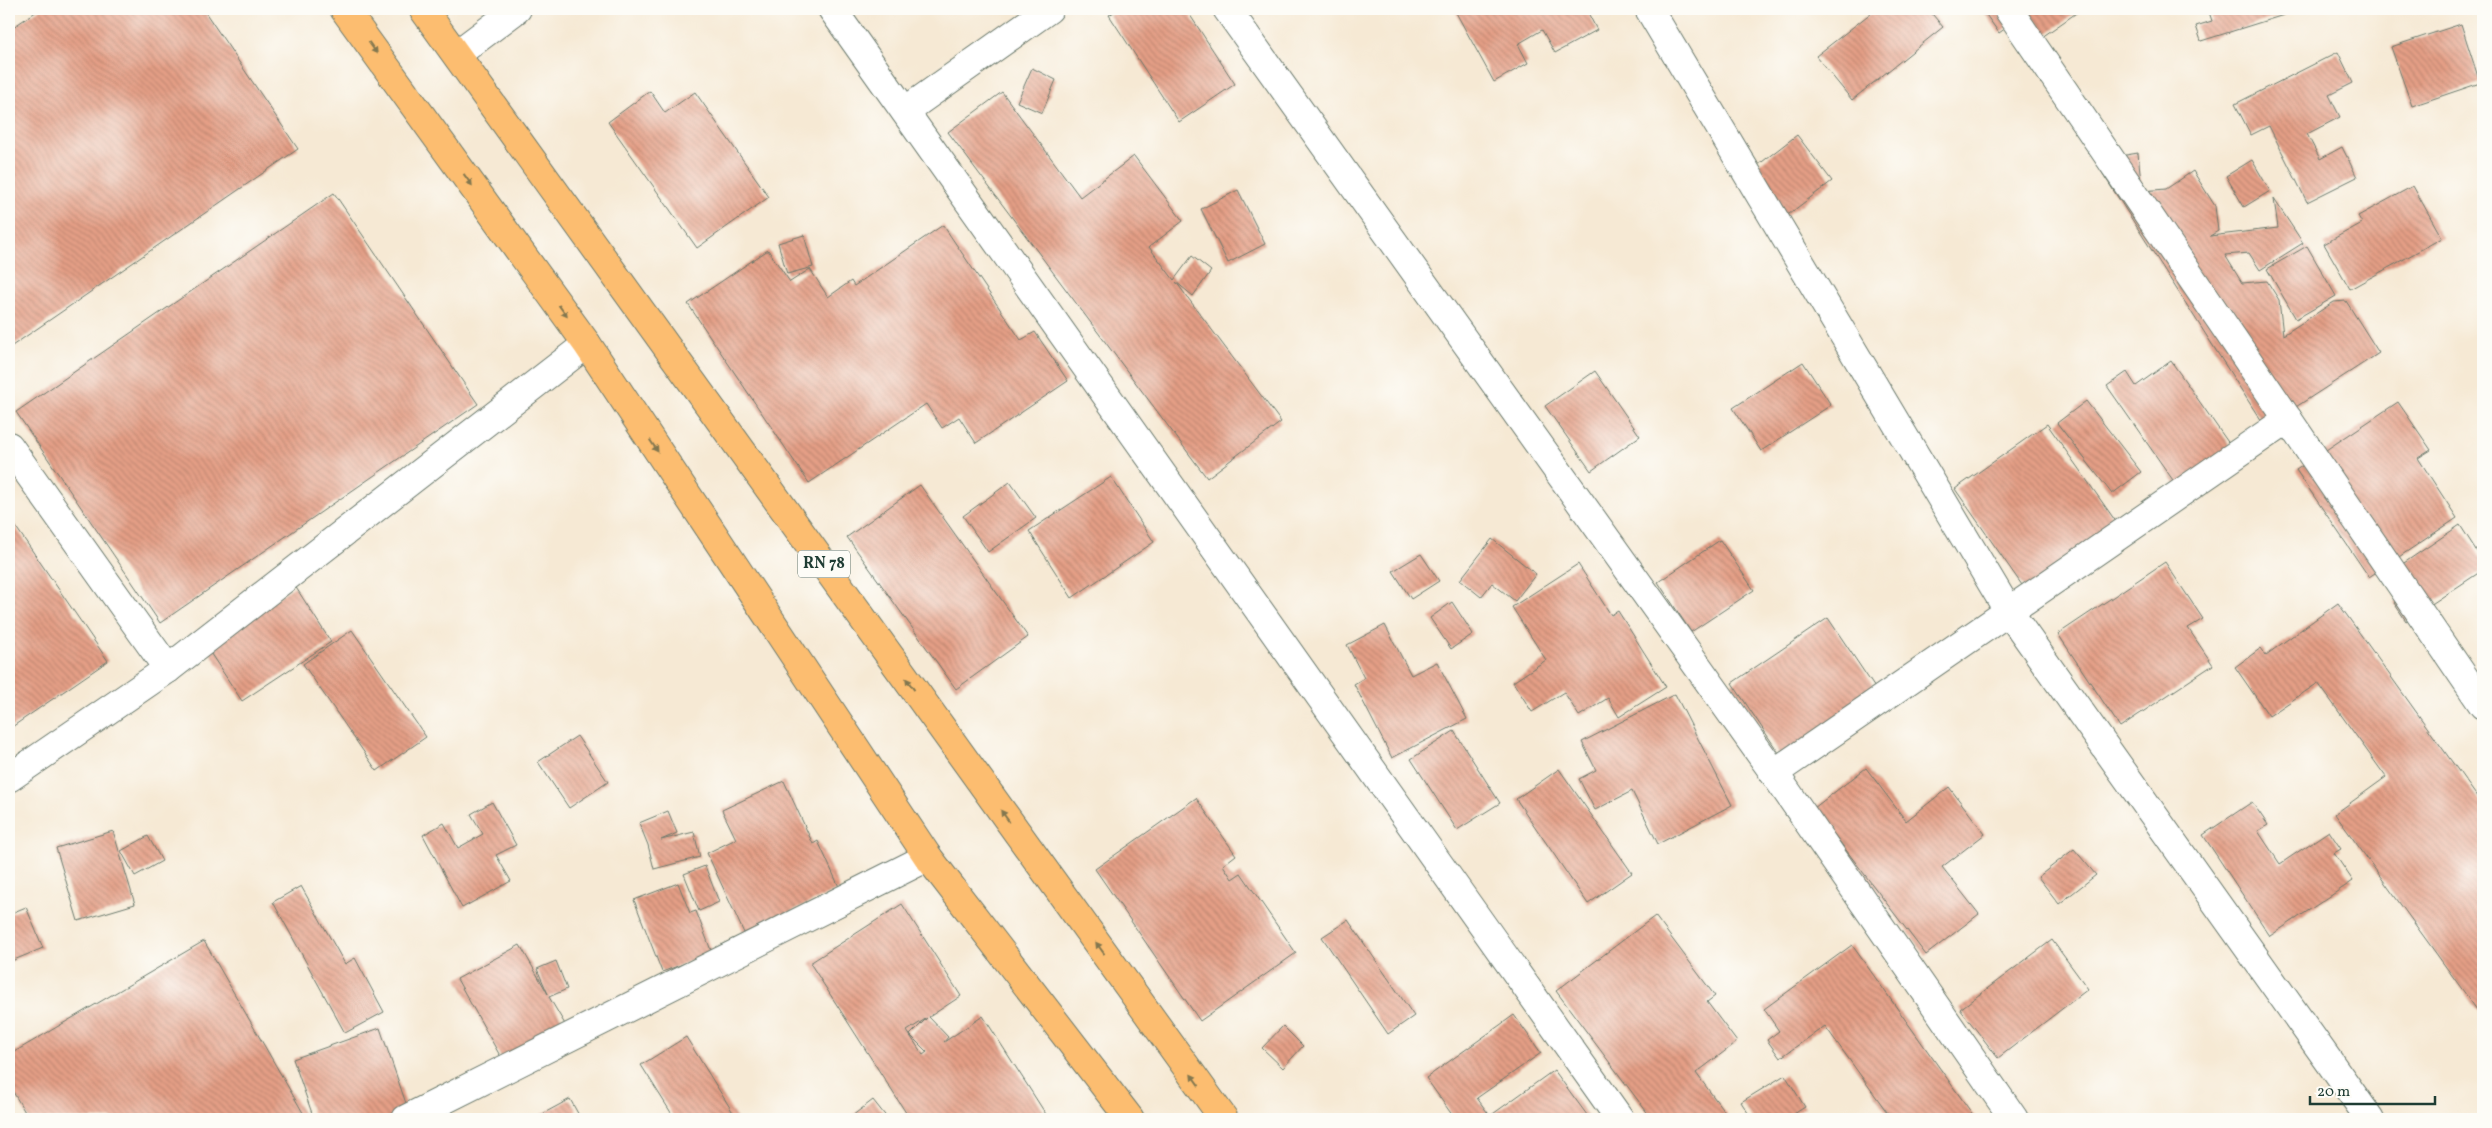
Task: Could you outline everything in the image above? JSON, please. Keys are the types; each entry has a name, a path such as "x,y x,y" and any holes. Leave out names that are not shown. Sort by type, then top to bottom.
{"main road":[{"path":"344,9 586,344 928,856 1130,1119"},
{"name":"RN 78","path":"423,9 1224,1119"}],"street":[{"path":"457,54 517,9"},
{"path":"832,9 1620,1119"},
{"path":"905,111 1049,9"},
{"path":"1228,9 1774,773 2014,1119"},
{"path":"1649,9 2009,612 2370,1119"},
{"path":"2008,9 2483,706"},
{"path":"9,778 168,669 586,344"},
{"path":"1774,773 2288,420"},
{"path":"9,446 168,669"},
{"path":"406,1119 928,856"}],"building":[{"path":"40,9 203,9 298,149 9,348 9,30"},
{"path":"1119,9 1186,9 1235,84 1179,122 1109,15"},
{"path":"1454,9 1586,9 1597,30 1555,53 1542,30 1518,44 1528,63 1494,82"},
{"path":"1876,9 1928,9 1943,27 1852,100 1816,56"},
{"path":"1982,9 2082,9 2035,42 2019,19 1999,33"},
{"path":"2208,9 2303,9 2201,41 2196,26 2212,21"},
{"path":"2461,24 2480,83 2412,106 2391,47"},
{"path":"2338,52 2353,83 2329,95 2340,117 2307,134 2320,159 2342,147 2357,177 2307,202 2269,126 2251,135 2235,104"},
{"path":"1032,68 1056,80 1042,113 1017,102"},
{"path":"650,91 665,113 695,92 769,197 697,248 608,122"},
{"path":"1002,92 1080,197 1134,156 1183,221 1149,247 1174,280 1192,256 1211,271 1193,296 1176,282 1281,422 1207,478 948,132"},
{"path":"1797,135 1832,181 1780,221 1745,175"},
{"path":"2138,153 2142,191 2166,189 2193,171 2215,206 2218,231 2210,236 2278,228 2274,199 2303,243 2260,270 2249,253 2225,255 2242,283 2267,281 2279,300 2283,335 2334,302 2346,301 2379,353 2265,427 2101,171 2126,155"},
{"path":"2252,160 2270,191 2244,207 2226,176"},
{"path":"2413,186 2442,238 2350,289 2324,244 2362,223 2358,216"},
{"path":"1238,190 1265,244 1228,263 1201,209"},
{"path":"334,193 478,404 160,623 16,412"},
{"path":"943,225 1021,340 1035,332 1068,381 976,443 959,417 942,428 926,404 809,483 688,304 768,250 790,282 810,269 828,297 851,281 854,286"},
{"path":"804,235 813,267 787,274 778,243"},
{"path":"2307,246 2336,296 2296,319 2267,269"},
{"path":"2171,361 2237,455 2182,493 2107,386 2127,372 2136,386"},
{"path":"1803,362 1831,405 1761,451 1733,408"},
{"path":"1595,371 1640,436 1591,471 1545,406"},
{"path":"2086,401 2141,472 2112,494 2057,423"},
{"path":"2398,402 2431,450 2418,458 2457,518 2369,577 2296,470"},
{"path":"2047,424 2124,533 2031,598 1955,489"},
{"path":"1111,477 1154,542 1072,598 1029,531"},
{"path":"1010,482 1036,518 988,552 963,516"},
{"path":"920,485 1028,637 956,689 847,537"},
{"path":"9,517 108,661 9,729"},
{"path":"2460,525 2483,561 2483,570 2406,621 2394,603 2416,588 2401,565"},
{"path":"1492,539 1536,574 1515,601 1492,583 1481,597 1460,580"},
{"path":"1720,540 1754,590 1691,632 1658,582"},
{"path":"1421,554 1439,581 1411,599 1393,571"},
{"path":"2165,562 2203,619 2188,628 2213,665 2120,727 2058,634"},
{"path":"1578,564 1611,615 1618,611 1666,687 1619,717 1608,698 1579,716 1564,692 1532,712 1513,682 1546,660 1512,607"},
{"path":"295,586 331,642 242,701 205,645"},
{"path":"1452,602 1473,634 1451,649 1430,618"},
{"path":"2338,603 2483,805 2483,1012 2480,1014 2335,814 2386,777 2318,683 2269,716 2235,667 2261,648 2266,655"},
{"path":"1828,618 1881,697 1785,762 1732,683"},
{"path":"1385,625 1411,675 1437,662 1467,719 1392,758 1354,684 1364,678 1347,645"},
{"path":"352,630 426,737 377,771 303,664"},
{"path":"1675,694 1732,805 1658,844 1632,791 1595,810 1579,779 1596,770 1582,742"},
{"path":"1454,731 1500,803 1457,830 1411,759"},
{"path":"577,736 608,782 569,808 538,762"},
{"path":"1866,768 1906,821 1949,787 1985,834 1942,867 1979,914 1926,955 1814,808"},
{"path":"1559,769 1632,873 1588,904 1516,799"},
{"path":"784,781 813,844 818,841 840,889 744,933 707,853 736,839 722,810"},
{"path":"1196,798 1236,855 1223,865 1232,879 1241,873 1296,953 1200,1021 1095,869"},
{"path":"492,802 516,845 496,855 511,881 462,908 423,835 444,823 458,848 483,834 471,814"},
{"path":"2252,802 2268,825 2258,831 2280,864 2329,831 2341,849 2334,853 2353,881 2270,936 2203,835"},
{"path":"668,811 677,833 661,840 694,832 700,857 654,869 648,845 639,823"},
{"path":"113,831 135,904 78,921 56,848"},
{"path":"148,836 162,861 135,876 121,851"},
{"path":"2074,849 2096,875 2059,904 2038,877"},
{"path":"705,866 719,902 699,911 684,874"},
{"path":"678,883 690,913 696,911 712,953 662,972 634,900"},
{"path":"301,886 345,964 355,958 384,1012 345,1033 273,902"},
{"path":"902,904 961,996 929,1017 948,1037 944,1042 983,1016 1049,1119 910,1119 810,963","holes":["927,1018 910,1035 927,1052 923,1055 907,1031"]},
{"path":"26,907 43,948 9,962 9,914"},
{"path":"1655,916 1715,996 1707,1002 1737,1042 1696,1073 1730,1119 1652,1119 1556,991"},
{"path":"1348,920 1414,1016 1388,1034 1322,937"},
{"path":"2052,940 2088,989 1998,1058 1960,1009"},
{"path":"204,941 306,1118 29,1119 9,1085 9,1055"},
{"path":"520,945 548,994 537,969 556,961 567,989 549,997 566,1026 503,1061 457,979"},
{"path":"1852,945 1976,1119 1892,1119 1825,1026 1780,1058 1767,1040 1779,1031 1764,1009"},
{"path":"1514,1015 1541,1053 1477,1098 1490,1116 1554,1070 1590,1119 1455,1119 1426,1078"},
{"path":"1283,1026 1303,1046 1283,1068 1262,1048"},
{"path":"380,1028 409,1112 388,1119 314,1119 293,1059"},
{"path":"686,1037 737,1119 675,1119 641,1065"},
{"path":"1785,1075 1805,1107 1786,1119 1752,1119 1741,1102"},
{"path":"570,1099 581,1119 533,1119"},
{"path":"873,1100 888,1119 848,1119"}]}
